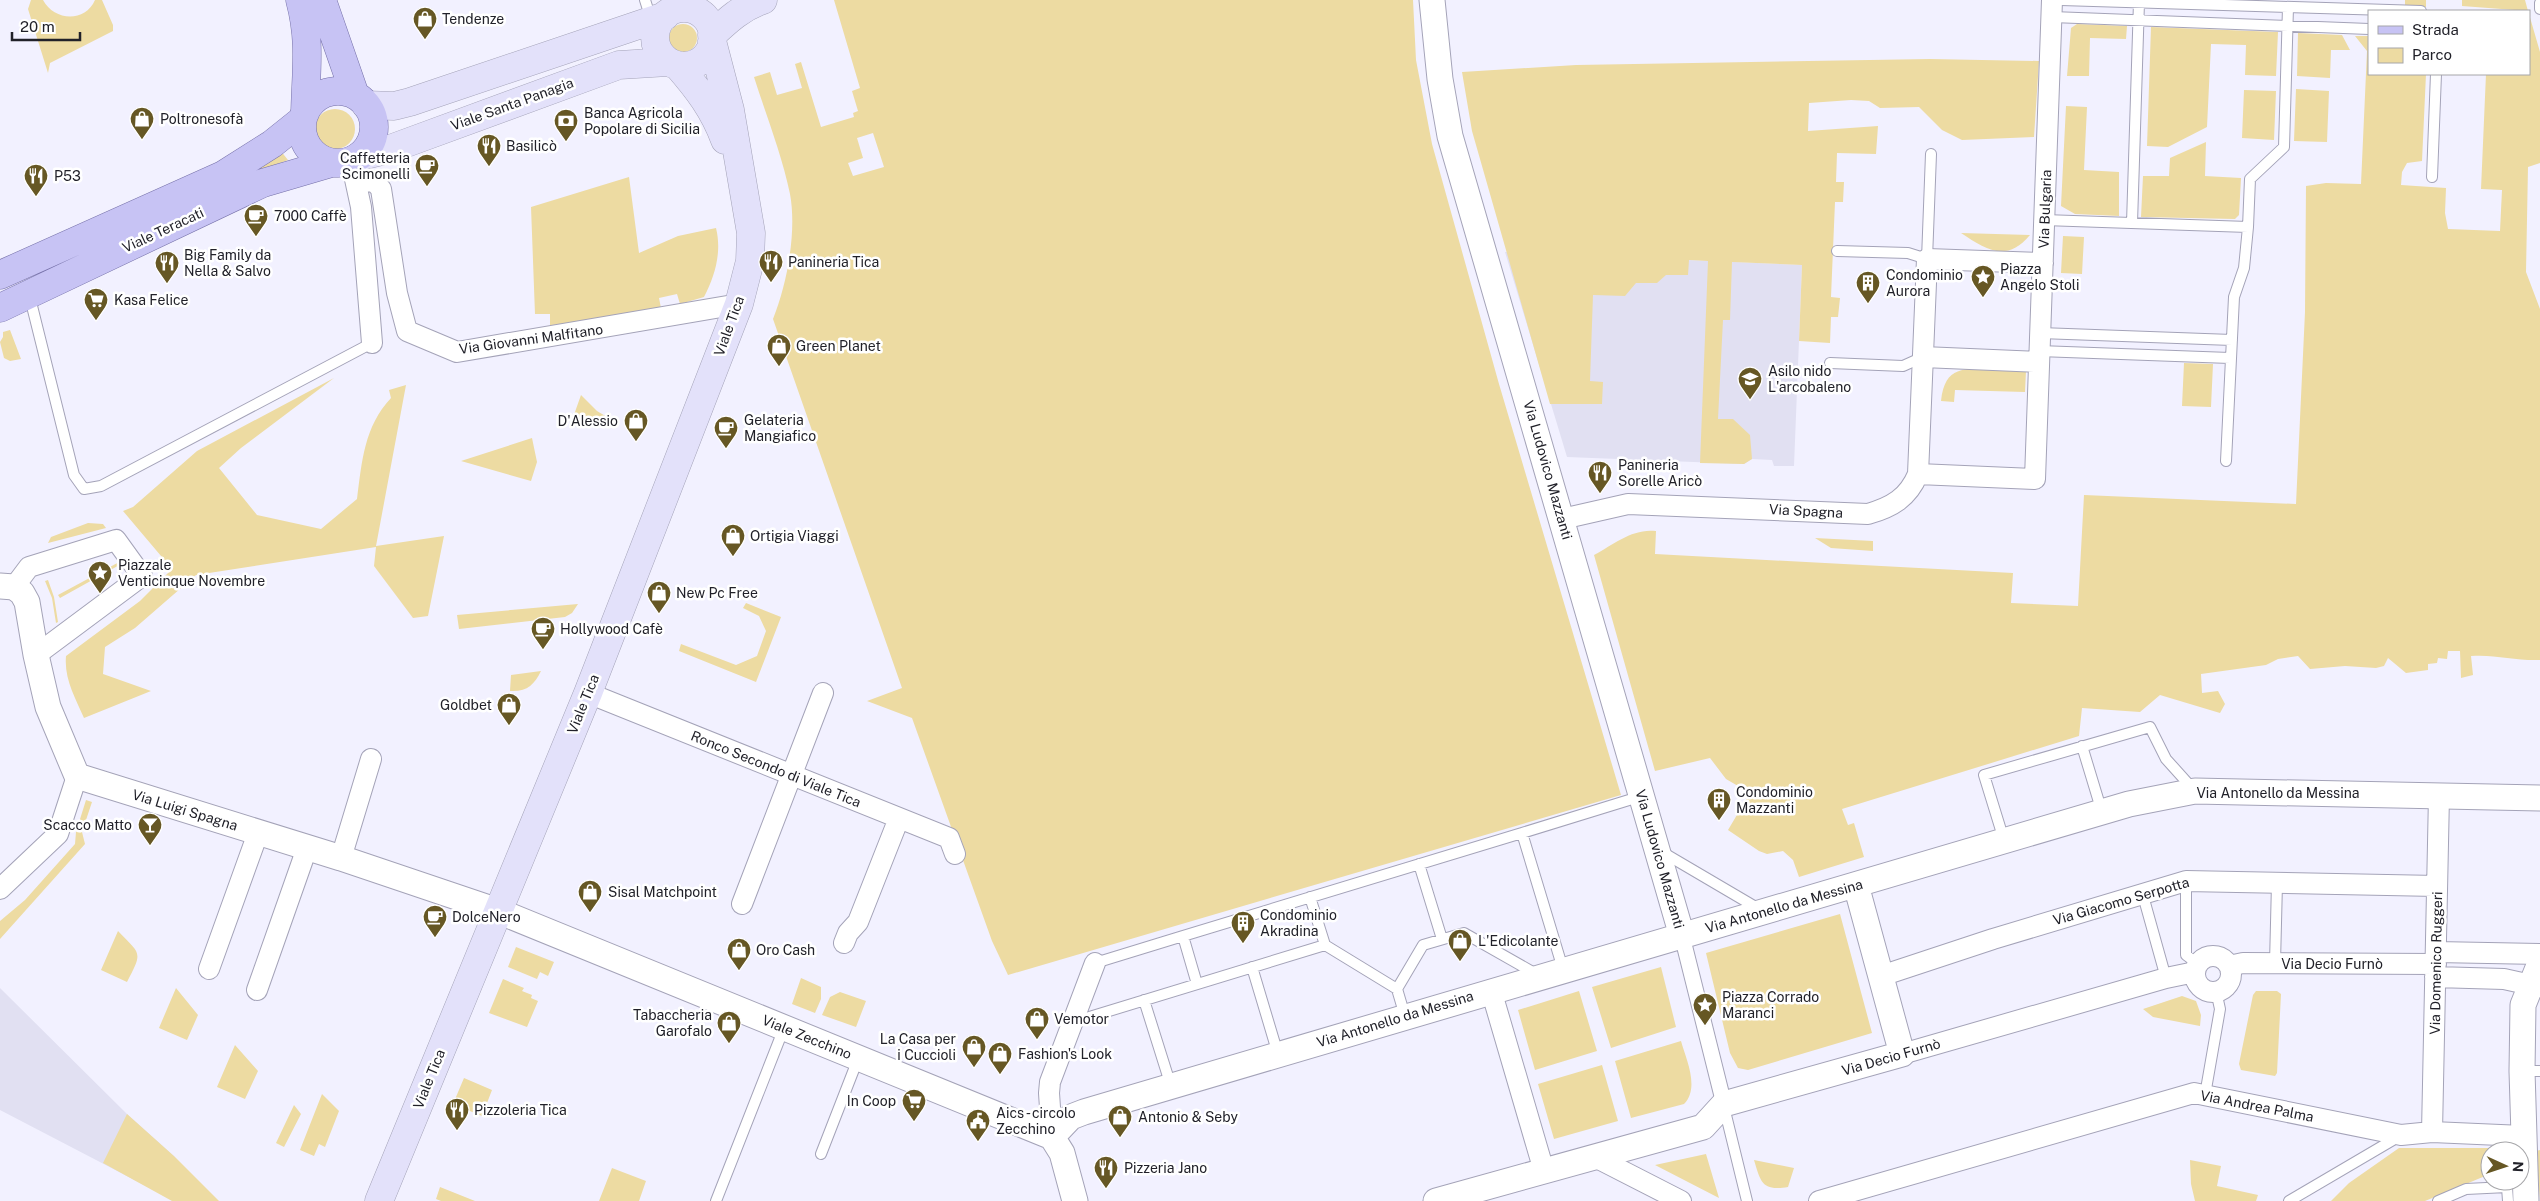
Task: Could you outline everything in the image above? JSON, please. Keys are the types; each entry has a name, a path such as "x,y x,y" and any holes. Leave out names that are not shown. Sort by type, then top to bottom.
{"main road":[{"path":"300,0 307,28 308,48 302,131 308,148 315,155 349,166 370,142 373,123 361,100 322,0"},
{"path":"672,64 693,65 701,60 707,54 712,38 740,11 763,0"},
{"path":"303,117 316,98 325,93 346,92 361,100 394,106 410,102 674,8 705,18 712,38 730,110 746,198"},
{"path":"674,8 656,28 655,36 658,51 696,86 716,115 746,198"},
{"name":"Viale Santa Panagia","path":"349,166 619,65 672,64"},
{"name":"Viale Teracati","path":"0,275 223,175 272,144 303,117"},
{"name":"Viale Teracati","path":"0,308 263,183 349,166"},
{"name":"Viale Tica","path":"378,1201 588,693 739,304 750,261 751,234 746,198"}],"street":[{"name":"Via Ludovico Mazzanti","path":"1432,0 1440,79 1450,136 1682,936"},
{"name":"Via Bulgaria","path":"1918,474 2035,479 2044,220 2055,6"},
{"name":"Via Giovanni Malfitano","path":"349,166 374,181 381,189 397,293 407,331 457,352 739,304"},
{"path":"349,166 372,342"},
{"path":"1918,474 1927,259 2043,263"},
{"path":"1923,357 2040,348"},
{"name":"Via Spagna","path":"1562,519 1628,504 1868,514 1887,508 1901,500 1913,486 1918,474"},
{"path":"0,889 58,834 76,776 48,707 36,655 27,602 22,593 7,587 29,567 116,540 142,576 36,655"},
{"name":"Ronco Secondo di Viale Tica","path":"588,693 949,838 955,854"},
{"path":"742,904 823,693"},
{"path":"342,858 371,759"},
{"name":"Via Luigi Spagna","path":"76,776 342,858 498,911"},
{"name":"Via Antonello da Messina","path":"1052,1137 1071,1116 1491,990 1682,936 2129,804 2195,791 2540,798"},
{"name":"Via Domenico Ruggeri","path":"2432,1132 2439,795"},
{"path":"844,944 848,933 858,922 899,818"},
{"path":"209,969 258,833"},
{"path":"258,990 307,848"},
{"name":"Via Giacomo Serpotta","path":"1892,972 2142,892 2186,881 2437,886"},
{"path":"1856,885 1892,972 1902,1054"},
{"name":"Viale Zecchino","path":"498,911 1052,1137"},
{"path":"1436,1201 1468,1197 1544,1172 1703,1127 1724,1104 1682,936"},
{"path":"2436,964 2540,954"},
{"path":"2214,956 2223,959 2229,966 2230,975 2227,984 2216,991 2203,988 2197,982 2196,968 2205,958 2214,956"},
{"name":"Via Decio Furnò","path":"2229,966 2243,962 2436,964"},
{"path":"1075,1201 1062,1153 1052,1137 1049,1093 1050,1082 1095,964"},
{"path":"2436,964 2504,979 2537,978 2523,1006 2531,1071 2523,1136 2526,1201"},
{"name":"Via Decio Furnò","path":"1724,1104 2196,968"},
{"path":"1491,990 1544,1172"},
{"name":"Via Andrea Palma","path":"1819,1201 2194,1093 2400,1135 2432,1132 2523,1136"},
{"path":"1597,1158 1681,1201"}],"lane":[{"path":"2132,223 2139,2"},
{"path":"2055,6 2139,2 2388,10"},
{"path":"2540,3 2540,9"},
{"path":"2055,6 2138,20 2368,29"},
{"path":"2226,461 2234,297 2244,268 2250,179 2284,147 2288,7"},
{"path":"2432,177 2436,75"},
{"path":"1837,251 1908,253 1927,259 1931,154"},
{"path":"2044,220 2248,227"},
{"path":"29,293 74,475 84,489 101,486 372,342"},
{"path":"2040,348 2232,340"},
{"path":"2040,348 2230,358"},
{"path":"1830,363 1903,366 1923,357"},
{"path":"2004,840 1984,775 2150,727 2166,759 2195,791"},
{"path":"2082,746 2102,812"},
{"path":"1095,964 1642,796"},
{"path":"1522,833 1563,969"},
{"path":"1658,850 1764,912"},
{"path":"1419,864 1442,939"},
{"path":"2186,881 2186,955 2196,968"},
{"path":"2275,963 2277,882"},
{"path":"2142,892 2166,978"},
{"path":"1310,898 1325,945 1396,989 1405,1016"},
{"path":"1396,989 1423,945 1464,933 1539,976"},
{"path":"1182,936 1197,984"},
{"path":"1073,1022 1325,945"},
{"path":"1252,967 1278,1054"},
{"path":"2205,1095 2220,1009 2216,991"},
{"path":"1144,1000 1171,1086"},
{"path":"716,1201 784,1028"},
{"path":"821,1154 858,1058"},
{"path":"1724,1104 1747,1201"},
{"path":"2289,1201 2400,1135"},
{"path":"2438,1201 2466,1189 2507,1187 2508,1201"}],"shaded area":[{"path":"1505,252 1802,265 1794,466 1774,466 1772,460 1752,459 1744,464 1567,457"},
{"path":"0,988 127,1114 175,1157 146,1186 0,1110"}],"green space":[{"path":"31,0 43,0 54,12 62,15 77,16 84,13 95,0 102,0 113,25 113,31 50,63 48,73 28,9"},
{"path":"834,0 1413,0 1416,60 1432,144 1499,384 1621,795 1008,975 992,941 912,718 867,701 902,688 773,319 783,290 789,258 792,209 783,165 754,77 770,72 777,95 802,88 795,64 801,62 821,127 854,117 853,113 858,111 852,91 860,88","holes":["873,133 884,167 853,176 848,163 863,158 857,138"]},
{"path":"2405,0 2426,0 2426,7 2405,6"},
{"path":"2462,0 2525,0 2528,10 2515,10 2462,6"},
{"path":"2530,17 2540,52 2540,163 2528,167 2526,272 2540,309 2540,660 2471,656 2473,675 2461,678 2460,651 2448,651 2447,659 2438,658 2437,663 2428,664 2428,670 2406,673 2388,658 2384,666 2376,668 2345,666 2310,669 2298,656 2278,659 2266,665 2201,674 2202,693 2218,691 2225,704 2220,713 2160,695 2140,712 2082,708 2079,736 1842,809 1848,825 1854,823 1864,857 1799,877 1793,860 1783,851 1767,854 1759,851 1728,830 1750,793 1726,779 1710,758 1655,771 1594,555 1632,534 1656,531 1655,554 2013,573 2011,603 2078,606 2084,495 2296,504 2305,312 2306,186 2326,183 2361,184 2367,51 2355,36 2368,36 2368,75 2426,75 2422,161 2407,163 2402,172 2401,185 2446,188 2445,213 2448,229 2500,231 2502,190 2481,189 2486,75 2530,75"},
{"path":"683,24 693,28 697,38 693,48 683,52 673,48 669,38 673,28"},
{"path":"2077,24 2127,26 2126,39 2090,38 2089,76 2067,76 2071,28"},
{"path":"2151,27 2278,32 2276,76 2245,75 2246,45 2211,44 2207,127 2168,147 2147,146"},
{"path":"2298,33 2342,35 2350,50 2331,50 2330,78 2297,76"},
{"path":"1930,59 2039,61 2034,137 1962,140 1942,130 1919,107 1880,108 1869,101 1851,100 1809,103 1808,131 1878,126 1876,154 1837,153 1836,182 1844,182 1843,202 1835,202 1831,297 1840,298 1838,317 1831,317 1830,343 1799,341 1802,265 1732,262 1730,320 1723,320 1718,419 1733,419 1750,435 1752,459 1744,464 1700,463 1708,261 1689,260 1688,275 1666,275 1657,283 1636,283 1625,296 1593,295 1590,381 1603,382 1602,404 1550,404 1472,131 1462,72 1576,65"},
{"path":"2296,89 2329,91 2327,142 2294,141"},
{"path":"2244,90 2276,91 2274,140 2242,138"},
{"path":"2066,106 2087,107 2084,170 2119,172 2119,216 2075,214 2061,206"},
{"path":"339,109 346,112 352,118 355,129 354,137 346,146 339,149 331,149 324,146 316,137 315,125 318,118 327,110"},
{"path":"2206,142 2205,176 2241,178 2239,215 2235,219 2141,217 2143,176 2169,176 2170,158"},
{"path":"280,150 288,160 245,176"},
{"path":"629,177 639,253 678,236 716,228 718,255 711,281 704,297 680,304 677,294 659,298 661,308 614,322 550,325 550,314 535,314 531,207"},
{"path":"1961,233 2030,235 2013,249 1996,251 1979,244"},
{"path":"2063,236 2084,237 2082,274 2061,273"},
{"path":"10,330 21,359 10,361 4,358 0,342 3,332"},
{"path":"2184,363 2213,364 2211,407 2182,406"},
{"path":"1994,368 2026,371 2025,392 1955,390 1954,402 1941,401 1943,389 1947,381 1958,371"},
{"path":"334,378 241,448 219,468 257,515 321,529 357,499 366,445 375,421 391,398 389,390 406,385 376,546 444,536 428,616 413,618 374,566 376,547 196,575 135,628 105,647 103,674 151,691 84,718 68,680 66,656 140,601 172,569 123,511 133,507 197,451"},
{"path":"581,395 597,411 607,417 570,426"},
{"path":"532,438 537,462 531,481 461,461"},
{"path":"88,523 103,524 106,528 48,543 51,537"},
{"path":"1815,538 1873,541 1873,551 1831,548"},
{"path":"121,561 123,563 60,598 58,595"},
{"path":"48,580 54,597 58,622 56,623 52,598 45,581"},
{"path":"746,603 781,617 756,682 679,651 681,644 736,665 757,656 766,631 759,616 743,608"},
{"path":"578,604 572,613 565,617 459,629 457,615"},
{"path":"541,671 529,687 510,691 511,675"},
{"path":"86,800 92,802 82,832 85,844 0,939 0,921 25,900 75,844 76,832"},
{"path":"1840,914 1872,1033 1748,1070 1738,1068 1730,1053 1706,953"},
{"path":"118,931 137,954 136,964 127,982 101,970"},
{"path":"516,947 554,962 548,976 540,972 537,979 508,967"},
{"path":"1661,967 1676,1027 1611,1048 1592,987"},
{"path":"801,978 821,987 821,999 815,1013 792,1004"},
{"path":"503,979 524,988 522,991 532,995 531,998 538,1001 527,1027 489,1013"},
{"path":"176,988 198,1015 187,1040 159,1028"},
{"path":"1579,991 1597,1051 1535,1070 1518,1010"},
{"path":"2256,991 2277,991 2281,994 2277,1073 2275,1076 2241,1070 2239,1064 2253,995"},
{"path":"840,992 866,1001 856,1027 822,1015 830,997"},
{"path":"2182,996 2196,1001 2201,1015 2200,1026 2153,1017 2143,1009"},
{"path":"1681,1041 1690,1073 1691,1090 1689,1097 1684,1104 1631,1118 1615,1061"},
{"path":"235,1045 258,1071 245,1099 217,1087"},
{"path":"1602,1065 1618,1121 1554,1139 1538,1084"},
{"path":"464,1078 492,1090 482,1116 453,1104"},
{"path":"322,1094 339,1111 325,1147 319,1144 314,1156 300,1150"},
{"path":"294,1105 301,1114 284,1147 276,1143"},
{"path":"127,1114 175,1157 219,1201 172,1201 103,1163"},
{"path":"2399,1148 2480,1148 2480,1178 2425,1201 2331,1201 2349,1183"},
{"path":"2540,1150 2540,1201 2536,1151"},
{"path":"1706,1154 1719,1198 1655,1165"},
{"path":"1754,1160 1794,1168 1788,1187 1773,1188 1764,1184"},
{"path":"2190,1160 2221,1166 2217,1186 2258,1195 2256,1201 2195,1201 2191,1184"},
{"path":"612,1168 646,1181 639,1201 599,1201"},
{"path":"440,1187 475,1201 441,1201 436,1199"}],"place":[{"name":"Tendenze","path":"425,40"},
{"name":"Poltronesofà","path":"142,140"},
{"name":"Banca Agricola Popolare di Sicilia","path":"566,142"},
{"name":"Basilicò","path":"489,167"},
{"name":"Caffetteria Scimonelli","path":"427,187"},
{"name":"P53","path":"36,197"},
{"name":"7000 Caffè","path":"256,237"},
{"name":"Panineria Tica","path":"771,283"},
{"name":"Big Family da Nella & Salvo","path":"167,284"},
{"name":"Piazza Angelo Stoli","path":"1983,298"},
{"name":"Condominio Aurora","path":"1868,304"},
{"name":"Kasa Felice","path":"96,321"},
{"name":"Green Planet","path":"779,367"},
{"name":"Asilo nido L'arcobaleno","path":"1750,400"},
{"name":"D'Alessio","path":"636,442"},
{"name":"Gelateria Mangiafico","path":"726,449"},
{"name":"Panineria Sorelle Aricò","path":"1600,494"},
{"name":"Ortigia Viaggi","path":"733,557"},
{"name":"Piazzale Venticinque Novembre","path":"100,594"},
{"name":"New Pc Free","path":"659,614"},
{"name":"Hollywood Cafè","path":"543,650"},
{"name":"Goldbet","path":"509,726"},
{"name":"Condominio Mazzanti","path":"1719,821"},
{"name":"Scacco Matto","path":"150,846"},
{"name":"Sisal Matchpoint","path":"590,913"},
{"name":"DolceNero","path":"435,938"},
{"name":"Condominio Akradina","path":"1243,944"},
{"name":"L'Edicolante","path":"1460,962"},
{"name":"Oro Cash","path":"739,971"},
{"name":"Piazza Corrado Maranci","path":"1705,1026"},
{"name":"Vemotor","path":"1037,1040"},
{"name":"Tabaccheria Garofalo","path":"729,1044"},
{"name":"La Casa per i Cuccioli","path":"974,1068"},
{"name":"Fashion's Look","path":"1000,1075"},
{"name":"In Coop","path":"914,1122"},
{"name":"Pizzoleria Tica","path":"457,1131"},
{"name":"Antonio & Seby","path":"1120,1138"},
{"name":"Aics - circolo Zecchino","path":"978,1142"},
{"name":"Pizzeria Jano","path":"1106,1189"}]}
